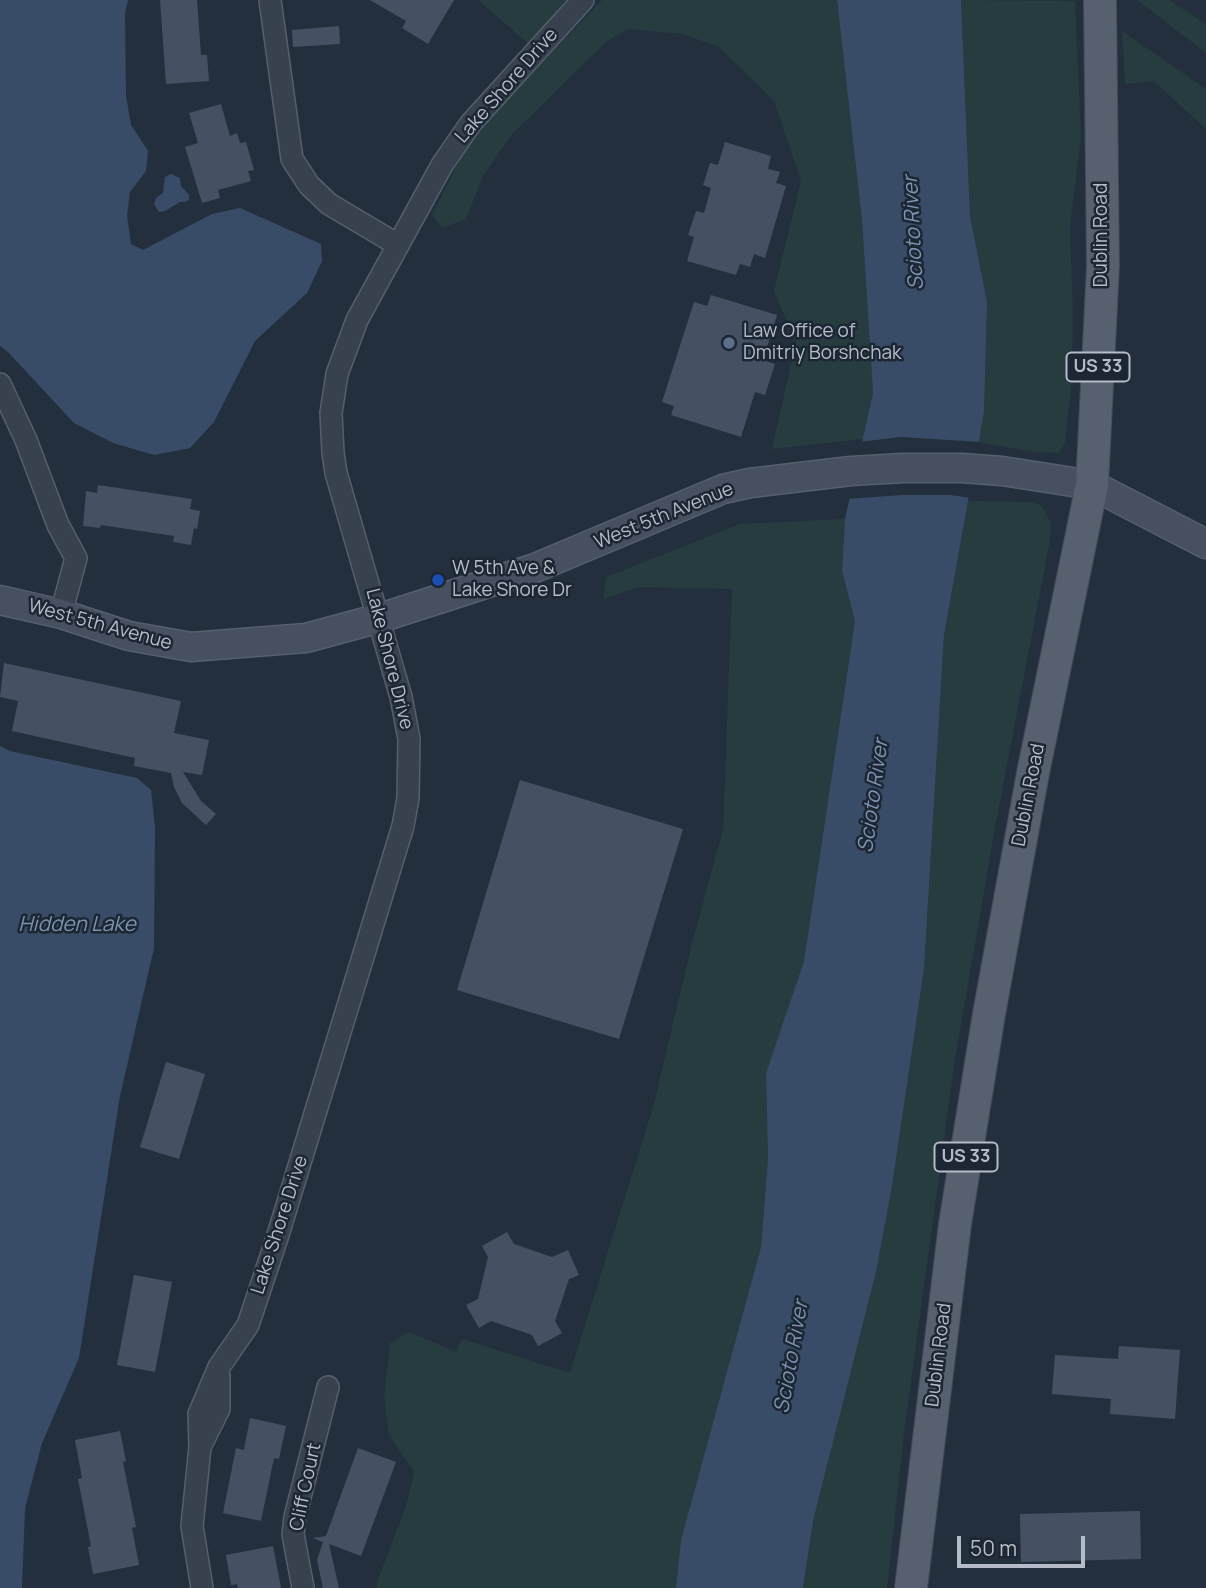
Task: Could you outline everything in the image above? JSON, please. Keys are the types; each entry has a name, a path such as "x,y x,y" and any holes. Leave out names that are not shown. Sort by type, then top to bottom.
{"main road":[{"name":"Dublin Road","path":"911,1588 956,1224 986,1028 1033,773 1092,485 1103,265 1100,0"},
{"name":"West 5th Avenue","path":"0,600 61,614 129,636 191,648 306,638 380,618 536,568 723,489 851,471 903,468 962,468 1092,485 1206,544"}],"street":[{"path":"270,0 292,159 309,185 329,204 398,245"},
{"name":"Lake Shore Drive","path":"202,1588 192,1526 200,1447 219,1409 219,1367 248,1325 275,1245 403,826 410,773 409,739 401,697 332,453 331,413 337,374 349,338 442,165 471,123 583,0"},
{"path":"0,384 26,440 58,526 76,558 61,614"},
{"name":"Cliff Court","path":"303,1588 295,1552 295,1517 328,1387"}],"green space":[{"path":"478,0 566,0 529,44"},
{"path":"602,0 837,0 862,220 873,393 863,439 772,449 796,342 774,291 801,181 774,101 719,47 683,34 628,29 607,41 512,134 483,176 466,219 442,228 432,215 464,151 480,127"},
{"path":"961,0 1075,1 1081,137 1070,226 1073,319 1071,388 1065,442 1059,453 1035,452 978,442 984,412 987,302 970,216"},
{"path":"1137,0 1169,0 1206,24 1206,53"},
{"path":"1122,31 1206,89 1206,129 1154,81 1125,84"},
{"path":"968,501 1032,502 1042,506 1051,523 1050,540 994,833 954,1066 904,1433 887,1588 803,1588 813,1521 876,1272 892,1185 924,969 944,635"},
{"path":"845,519 842,571 855,621 804,961 766,1073 768,1158 761,1247 681,1540 676,1588 378,1588 376,1585 406,1506 414,1472 389,1435 384,1397 390,1343 409,1332 456,1352 462,1339 570,1373 654,1104 692,943 723,830 732,589 639,587 603,599 606,577 740,524"}],"water":[{"path":"0,0 128,0 125,14 126,96 131,125 148,151 146,171 130,192 127,216 131,244 143,250 212,214 240,208 321,244 322,261 307,293 255,341 214,422 190,448 154,455 113,443 74,423 0,346"},
{"name":"Scioto River","path":"837,0 961,0 970,216 987,302 984,412 944,635 924,969 892,1186 876,1272 813,1521 803,1588 676,1588 681,1540 761,1247 768,1158 766,1073 804,961 855,621 842,571 845,519 873,393 862,220"},
{"path":"171,174 180,178 181,186 189,195 189,200 159,212 154,204 156,198 163,193 165,177"},
{"name":"Hidden Lake","path":"0,746 10,751 137,778 151,790 155,828 154,948 120,1096 79,1358 42,1443 25,1508 22,1588 0,1588"}],"pier":[{"path":"901,437 981,442 972,498 903,495 846,499 859,442"}],"building":[{"path":"160,0 197,0 201,55 207,55 209,81 166,84"},
{"path":"370,0 454,0 428,44 402,28 406,21"},
{"path":"339,26 340,44 293,47 292,30"},
{"path":"221,104 230,136 237,133 240,143 246,142 254,170 248,171 251,181 218,190 220,198 202,203 185,147 198,143 189,113"},
{"path":"725,142 771,156 768,169 780,172 776,183 786,186 765,258 754,254 750,267 740,264 736,275 687,261 694,237 688,235 696,211 704,213 711,188 703,185 710,163 718,165"},
{"path":"711,295 777,315 763,360 775,364 765,395 755,392 741,437 671,415 674,406 662,402 694,302 707,306"},
{"path":"98,485 192,499 190,509 200,511 191,545 173,542 174,536 101,525 100,528 83,526 86,491 97,493"},
{"path":"4,663 181,701 174,733 209,740 202,775 183,772 201,801 216,814 206,825 182,803 171,773 134,766 135,758 12,731 18,701 0,697"},
{"path":"520,780 683,829 619,1039 457,990"},
{"path":"166,1062 205,1074 179,1159 140,1147"},
{"path":"507,1232 514,1244 552,1257 568,1250 579,1275 569,1279 555,1321 562,1333 538,1346 532,1335 491,1321 479,1328 466,1305 478,1299 488,1257 482,1246"},
{"path":"134,1275 172,1282 155,1372 117,1365"},
{"path":"1119,1346 1180,1350 1175,1419 1110,1414 1111,1399 1052,1394 1055,1355 1118,1359"},
{"path":"250,1418 286,1426 279,1459 274,1458 261,1521 223,1513 236,1448 244,1450"},
{"path":"120,1431 126,1461 123,1462 136,1527 132,1528 139,1565 93,1574 88,1547 91,1546 78,1479 82,1478 75,1440"},
{"path":"358,1448 396,1462 361,1556 329,1544 339,1588 323,1588 317,1560 323,1542 313,1538 326,1536"},
{"path":"1140,1511 1141,1559 1021,1562 1020,1514"},
{"path":"273,1546 281,1588 238,1588 237,1584 231,1585 226,1555"}],"place":[{"name":"Law Office of Dmitriy Borshchak","path":"729,343"},
{"name":"W 5th Ave & Lake Shore Dr","path":"438,580"}]}
